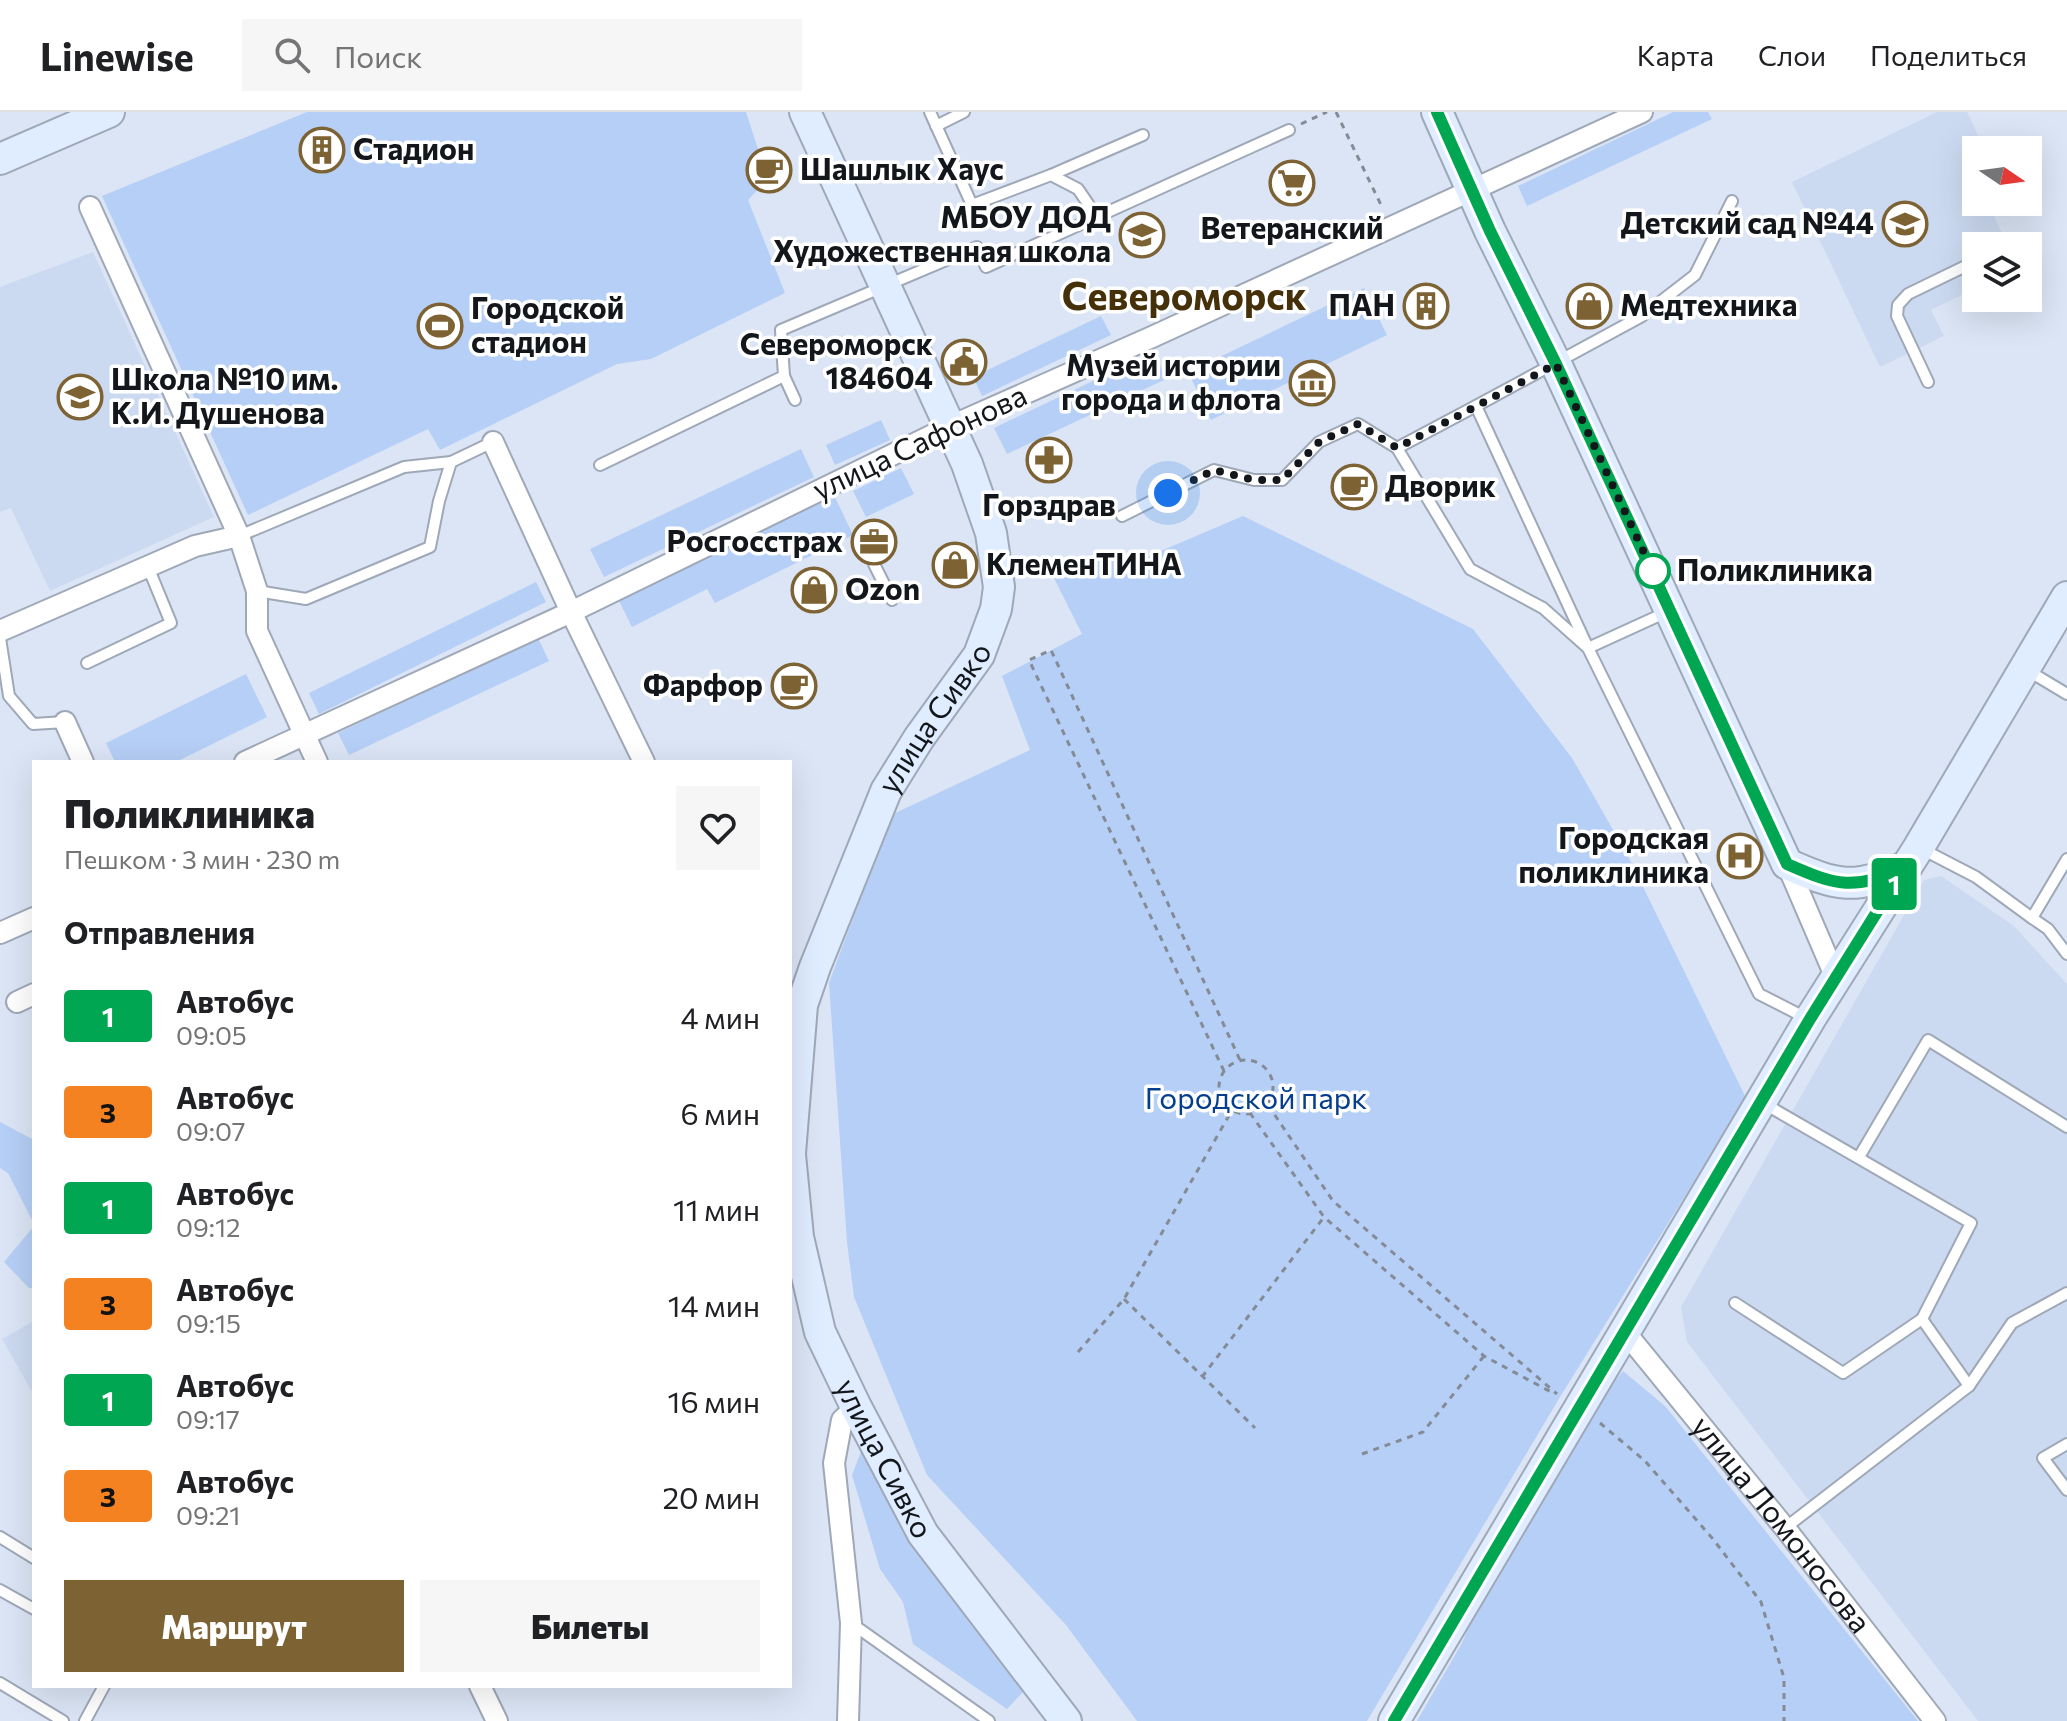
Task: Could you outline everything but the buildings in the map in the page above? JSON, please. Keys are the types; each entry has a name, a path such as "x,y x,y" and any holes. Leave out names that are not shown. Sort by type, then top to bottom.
{"street":[{"path":"0,159 109,112"},
{"name":"улица Сивко","path":"792,1103 796,1002 886,791 919,738 979,655 996,609 999,587 991,533 967,464 805,112"},
{"path":"1437,112 1671,610 1836,978"},
{"name":"улица Сафонова","path":"249,760 571,612 949,427 1138,344 1642,112"},
{"path":"90,207 239,536 257,591 257,631 316,760"},
{"path":"493,442 643,760"},
{"path":"0,631 195,546 239,536"},
{"path":"1394,1721 1810,1019 1912,857 2067,597"},
{"path":"65,722 82,760"},
{"path":"1787,864 1825,881 1855,884 1881,878 1912,857"},
{"path":"0,933 32,919"},
{"name":"улица Сивко","path":"792,1175 798,1237 820,1332 856,1407 923,1534 1066,1721"},
{"name":"улица Ломоносова","path":"1625,1332 1785,1528 1935,1721"},
{"path":"848,1721 851,1623 834,1463 842,1420 856,1407"},
{"path":"481,1688 497,1721"}],"lane":[{"path":"930,112 972,205 1143,135"},
{"path":"936,126 964,112"},
{"path":"795,400 784,376 781,330 977,247 986,267 1289,130"},
{"path":"1051,175 1078,189 1097,217"},
{"path":"1397,448 1642,316 1695,275 1732,201"},
{"path":"1928,382 1897,316 1898,305 1908,294 1962,268"},
{"path":"600,465 784,376"},
{"path":"1476,406 1588,648 1759,994 1810,1019"},
{"path":"1122,516 1214,470 1254,480 1282,480 1319,442 1358,424 1397,448 1470,569 1543,608 1588,648"},
{"path":"239,536 404,467 451,462 493,442"},
{"path":"257,591 306,599 430,547 451,462"},
{"path":"874,564 892,600"},
{"path":"87,663 171,623 148,567"},
{"path":"1588,648 1671,610"},
{"path":"0,638 9,696 33,724 65,722"},
{"path":"2026,669 2067,694"},
{"path":"1912,857 1976,877 2048,929 2067,954"},
{"path":"2032,918 2067,859"},
{"path":"1859,1157 1928,1040 2067,1127"},
{"path":"1735,1303 1843,1373 1922,1319 1971,1223 1761,1102"},
{"path":"1785,1528 1969,1386 2012,1323 2067,1293"},
{"path":"1922,1319 1969,1386"},
{"path":"2067,1444 2043,1458 2067,1490"},
{"path":"0,1537 32,1557"},
{"path":"0,1590 32,1608"},
{"path":"851,1623 989,1721"},
{"path":"0,1683 63,1721"},
{"path":"85,1721 103,1688"}],"path":[{"path":"1307,121 1327,112"},
{"path":"1336,112 1391,226"},
{"path":"1224,1071 1029,660 1051,650 1240,1060"},
{"path":"1240,1060 1261,1063 1273,1079 1273,1097 1268,1105 1244,1116 1231,1112 1221,1100 1219,1081 1224,1071 1240,1060"},
{"path":"1250,1113 1324,1217 1484,1356 1560,1397 1333,1201 1268,1105"},
{"path":"1078,1352 1124,1299 1231,1112"},
{"path":"1202,1377 1324,1217"},
{"path":"1124,1299 1255,1428"},
{"path":"1362,1454 1423,1432 1484,1356"},
{"path":"1581,1407 1645,1461 1713,1539 1761,1602 1784,1678 1784,1721"}],"shaded area":[{"name":"Детский сад №44","path":"1937,112 1967,112 1978,136 1962,136 1962,216 1994,216 2001,232 1962,232 1962,295 1931,310 1944,336 1880,367 1792,182"},
{"name":"Школа №10 им. К.И. Душенова","path":"93,252 214,517 50,591 11,508 0,512 0,287"},
{"path":"1941,876 2014,926 2067,984 2067,1721 1978,1721 1687,1342 1681,1307 1924,880"},
{"path":"32,1322 32,1392 2,1339"}],"green space":[{"name":"Городской стадион","path":"307,112 746,112 760,155 762,185 748,200 785,293 651,359 617,364 440,450 428,429 248,515 102,196"},
{"path":"1673,112 1708,112 1712,119 1527,206 1518,186"},
{"path":"1364,288 1387,335 1211,420 1188,372"},
{"path":"1101,316 1111,335 982,396 973,377"},
{"path":"1154,352 1166,379 1007,454 994,428"},
{"path":"881,420 890,440 835,465 826,445"},
{"path":"801,449 814,477 604,577 590,549"},
{"path":"901,468 914,494 866,517 853,491"},
{"path":"834,495 853,535 715,603 707,589 632,627 619,601"},
{"name":"Городской парк","path":"1243,516 1473,629 1572,758 1628,856 1746,1098 1560,1397 1367,1721 1137,1721 1066,1625 927,1475 854,1297 847,1242 829,983 891,815 1030,750 1002,676 1082,634 1054,578 1119,550 1128,565"},
{"path":"536,582 546,602 319,714 309,693"},
{"path":"538,638 549,661 349,755 338,733"},
{"path":"246,674 267,717 180,760 114,760 106,743"},
{"path":"0,1122 32,1139 32,1220 8,1173 0,1168"},
{"path":"32,1228 32,1288 4,1262"},
{"path":"1623,1371 1665,1406 1918,1721 1417,1721 1462,1643 1482,1594 1589,1414"},
{"path":"865,1441 917,1547 1023,1692 1007,1709 913,1644 903,1602 880,1569 852,1475"}],"bus line":[{"name":"1","path":"1394,1721 1810,1019 1905,867 1881,878 1855,884 1825,881 1787,864 1437,112"}],"place":[{"name":"Стадион","path":"322,150"},
{"name":"Шашлык Хаус","path":"769,170"},
{"name":"Ветеранский","path":"1292,183"},
{"name":"Детский сад №44","path":"1905,224"},
{"name":"МБОУ ДОД Художественная школа","path":"1142,235"},
{"name":"ПАН","path":"1426,306"},
{"name":"Медтехника","path":"1589,306"},
{"name":"Городской стадион","path":"440,326"},
{"name":"Североморск 184604","path":"964,362"},
{"name":"Музей истории города и флота","path":"1312,383"},
{"name":"Школа №10 им. К.И. Душенова","path":"80,397"},
{"name":"Горздрав","path":"1049,460"},
{"name":"Дворик","path":"1354,487"},
{"name":"Росгосстрах","path":"874,542"},
{"name":"КлеменТИНА","path":"955,565"},
{"name":"Поликлиника","path":"1653,571"},
{"name":"Ozon","path":"814,590"},
{"name":"Фарфор","path":"794,686"},
{"name":"Городская поликлиника","path":"1740,856"}],"district":[{"name":"Североморск","path":"1184,297"}],"route":[{"path":"1168,493 1214,470 1254,480 1282,480 1319,442 1358,424 1397,448 1556,364 1654,574 1653,571"}]}
